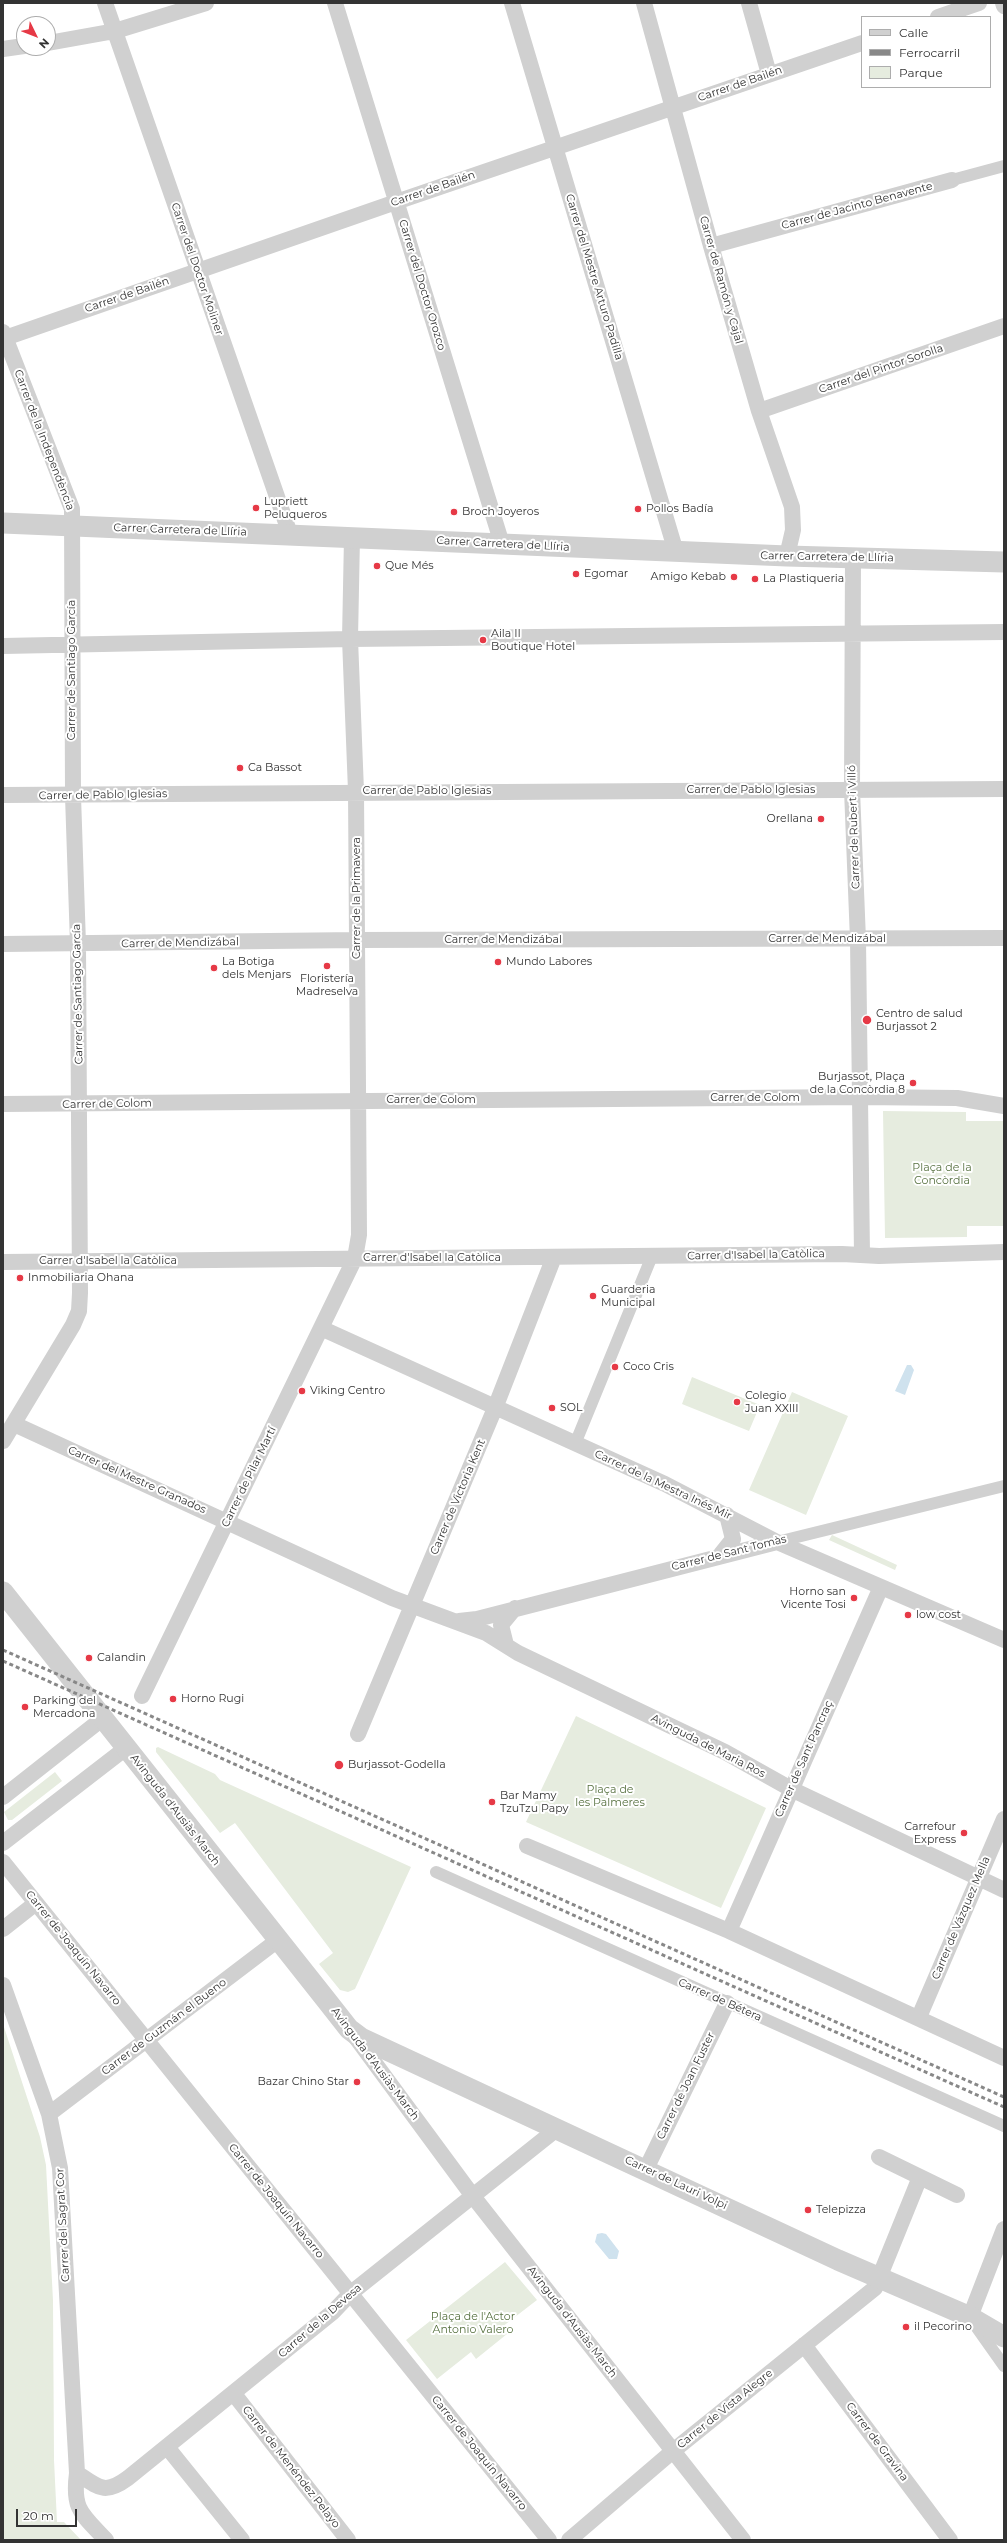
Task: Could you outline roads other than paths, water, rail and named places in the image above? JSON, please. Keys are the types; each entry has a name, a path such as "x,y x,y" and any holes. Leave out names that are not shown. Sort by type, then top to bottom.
{"street":[{"name":"Carrer del Doctor Moliner","path":"105,3 290,534"},
{"path":"56,42 115,31 206,3"},
{"name":"Carrer del Doctor Orozco","path":"336,3 502,544"},
{"name":"Carrer del Mestre Arturo Padilla","path":"512,3 676,552"},
{"name":"Carrer de Ramón y Cajal","path":"644,3 672,108 759,411 792,506 793,530 787,556"},
{"path":"749,3 769,74"},
{"path":"941,16 979,3"},
{"name":"Carrer de Bailén","path":"4,335 861,43"},
{"path":"3,49 16,47"},
{"name":"Carrer de Jacinto Benavente","path":"711,246 1004,166"},
{"name":"Carrer del Pintor Sorolla","path":"759,411 1004,326"},
{"name":"Carrer de la Independència","path":"4,335 72,509 73,526"},
{"name":"Carrer Carretera de Llíria","path":"3,523 290,534 676,552 1004,562"},
{"name":"Carrer de Santiago García","path":"3,1441 76,1318 80,1293 78,944 73,796 71,646 73,526"},
{"name":"Carrer de la Primavera","path":"352,537 350,639 356,791 358,940 357,1100 359,1235 355,1258"},
{"name":"Carrer de Rubert i Villó","path":"853,557 852,790 858,940 859,1097"},
{"path":"3,646 71,646 350,639 852,632 1004,632"},
{"name":"Carrer de Pablo Iglesias","path":"3,795 73,796 356,791 1004,789"},
{"name":"Carrer de Mendizábal","path":"3,944 358,940 858,940 1004,938"},
{"path":"1004,1106 957,1098 859,1097 862,1255 1004,1252"},
{"name":"Carrer de Colom","path":"3,1104 859,1097"},
{"name":"Carrer d'Isabel la Catòlica","path":"3,1262 862,1255"},
{"path":"575,1444 652,1256"},
{"name":"Carrer de Victoria Kent","path":"358,1734 495,1408 554,1257"},
{"name":"Carrer de Pilar Martí","path":"142,1696 322,1329 355,1258"},
{"name":"Carrer de la Mestra Inés Mir","path":"322,1329 665,1484 777,1542 1004,1640"},
{"name":"Carrer del Mestre Granados","path":"14,1424 392,1598 413,1604"},
{"name":"Carrer de Sant Tomàs","path":"455,1621 477,1619 721,1554 777,1542 1004,1486"},
{"path":"721,1554 732,1539 727,1515"},
{"name":"Carrer de Sant Pancraç","path":"728,1931 881,1586"},
{"name":"Avinguda d'Ausiàs March","path":"3,1592 102,1719 349,2028 472,2195 743,2540"},
{"name":"Avinguda de Maria Ros","path":"413,1604 486,1633 518,1654 725,1752 790,1789 1004,1890"},
{"path":"506,1645 502,1625 515,1608"},
{"path":"3,1797 102,1719"},
{"path":"3,1843 126,1748"},
{"name":"Carrer de Vázquez Mella","path":"919,2017 1004,1819"},
{"path":"3,1832 3,1839"},
{"path":"527,1846 728,1931 919,2017 1004,2058"},
{"name":"Carrer de Joaquín Navarro","path":"3,1862 148,2040 549,2540"},
{"name":"Carrer de Bétera","path":"436,1872 1004,2126"},
{"path":"3,1929 36,1903"},
{"name":"Carrer de Guzmán el Bueno","path":"49,2114 278,1940"},
{"name":"Carrer del Sagrat Cor","path":"3,1986 49,2114 60,2168 77,2473 75,2493 76,2504 106,2540"},
{"name":"Carrer de Joan Fuster","path":"646,2169 727,2003"},
{"name":"Carrer de Lauri Volpi","path":"349,2028 361,2038 880,2278 970,2317 1004,2337"},
{"name":"Carrer de la Devesa","path":"77,2473 98,2487 108,2489 123,2482 234,2394 333,2312 351,2293 472,2195 558,2128"},
{"path":"879,2156 957,2195"},
{"name":"Carrer de Vista Alegre","path":"569,2540 673,2451 874,2288 880,2278 920,2177"},
{"path":"1004,2229 970,2317 1004,2366"},
{"name":"Carrer de Gravina","path":"804,2344 950,2540"},
{"name":"Carrer de Menéndez Pelayo","path":"234,2394 348,2540"},
{"path":"167,2447 242,2540"}],"water":[{"path":"907,1365 911,1365 914,1370 905,1395 895,1391"},
{"path":"597,2234 606,2234 619,2251 617,2259 609,2259 595,2242"}],"railway":[{"path":"3,1650 1004,2097"},
{"path":"3,1661 1004,2107"}],"place":[{"name":"Lupriett Peluqueros","path":"256,508"},
{"name":"Pollos Badía","path":"638,509"},
{"name":"Broch Joyeros","path":"454,512"},
{"name":"Que Més","path":"377,566"},
{"name":"Egomar","path":"576,574"},
{"name":"Amigo Kebab","path":"734,577"},
{"name":"La Plastiqueria","path":"755,579"},
{"name":"Aila II Boutique Hotel","path":"483,640"},
{"name":"Ca Bassot","path":"240,768"},
{"name":"Orellana","path":"821,819"},
{"name":"Mundo Labores","path":"498,962"},
{"name":"Floristería Madreselva","path":"327,966"},
{"name":"La Botiga dels Menjars","path":"214,968"},
{"name":"Centro de salud Burjassot 2","path":"867,1020"},
{"name":"Burjassot, Plaça de la Concòrdia 8","path":"913,1083"},
{"name":"Inmobiliaria Ohana","path":"20,1278"},
{"name":"Guarderia Municipal","path":"593,1296"},
{"name":"Coco Cris","path":"615,1367"},
{"name":"Viking Centro","path":"302,1391"},
{"name":"Colegio Juan XXIII","path":"737,1402"},
{"name":"SOL","path":"552,1408"},
{"name":"Horno san Vicente Tosi","path":"854,1598"},
{"name":"low cost","path":"908,1615"},
{"name":"Calandin","path":"89,1658"},
{"name":"Horno Rugi","path":"173,1699"},
{"name":"Parking del Mercadona","path":"25,1707"},
{"name":"Burjassot-Godella","path":"339,1765"},
{"name":"Bar Mamy TzuTzu Papy","path":"492,1802"},
{"name":"Carrefour Express","path":"964,1833"},
{"name":"Bazar Chino Star","path":"357,2082"},
{"name":"Telepizza","path":"808,2210"},
{"name":"il Pecorino","path":"906,2327"}],"park label":[{"name":"Plaça de la Concòrdia","path":"942,1174"},
{"name":"Plaça de les Palmeres","path":"610,1796"},
{"name":"Plaça de l'Actor Antonio Valero","path":"473,2323"}]}
